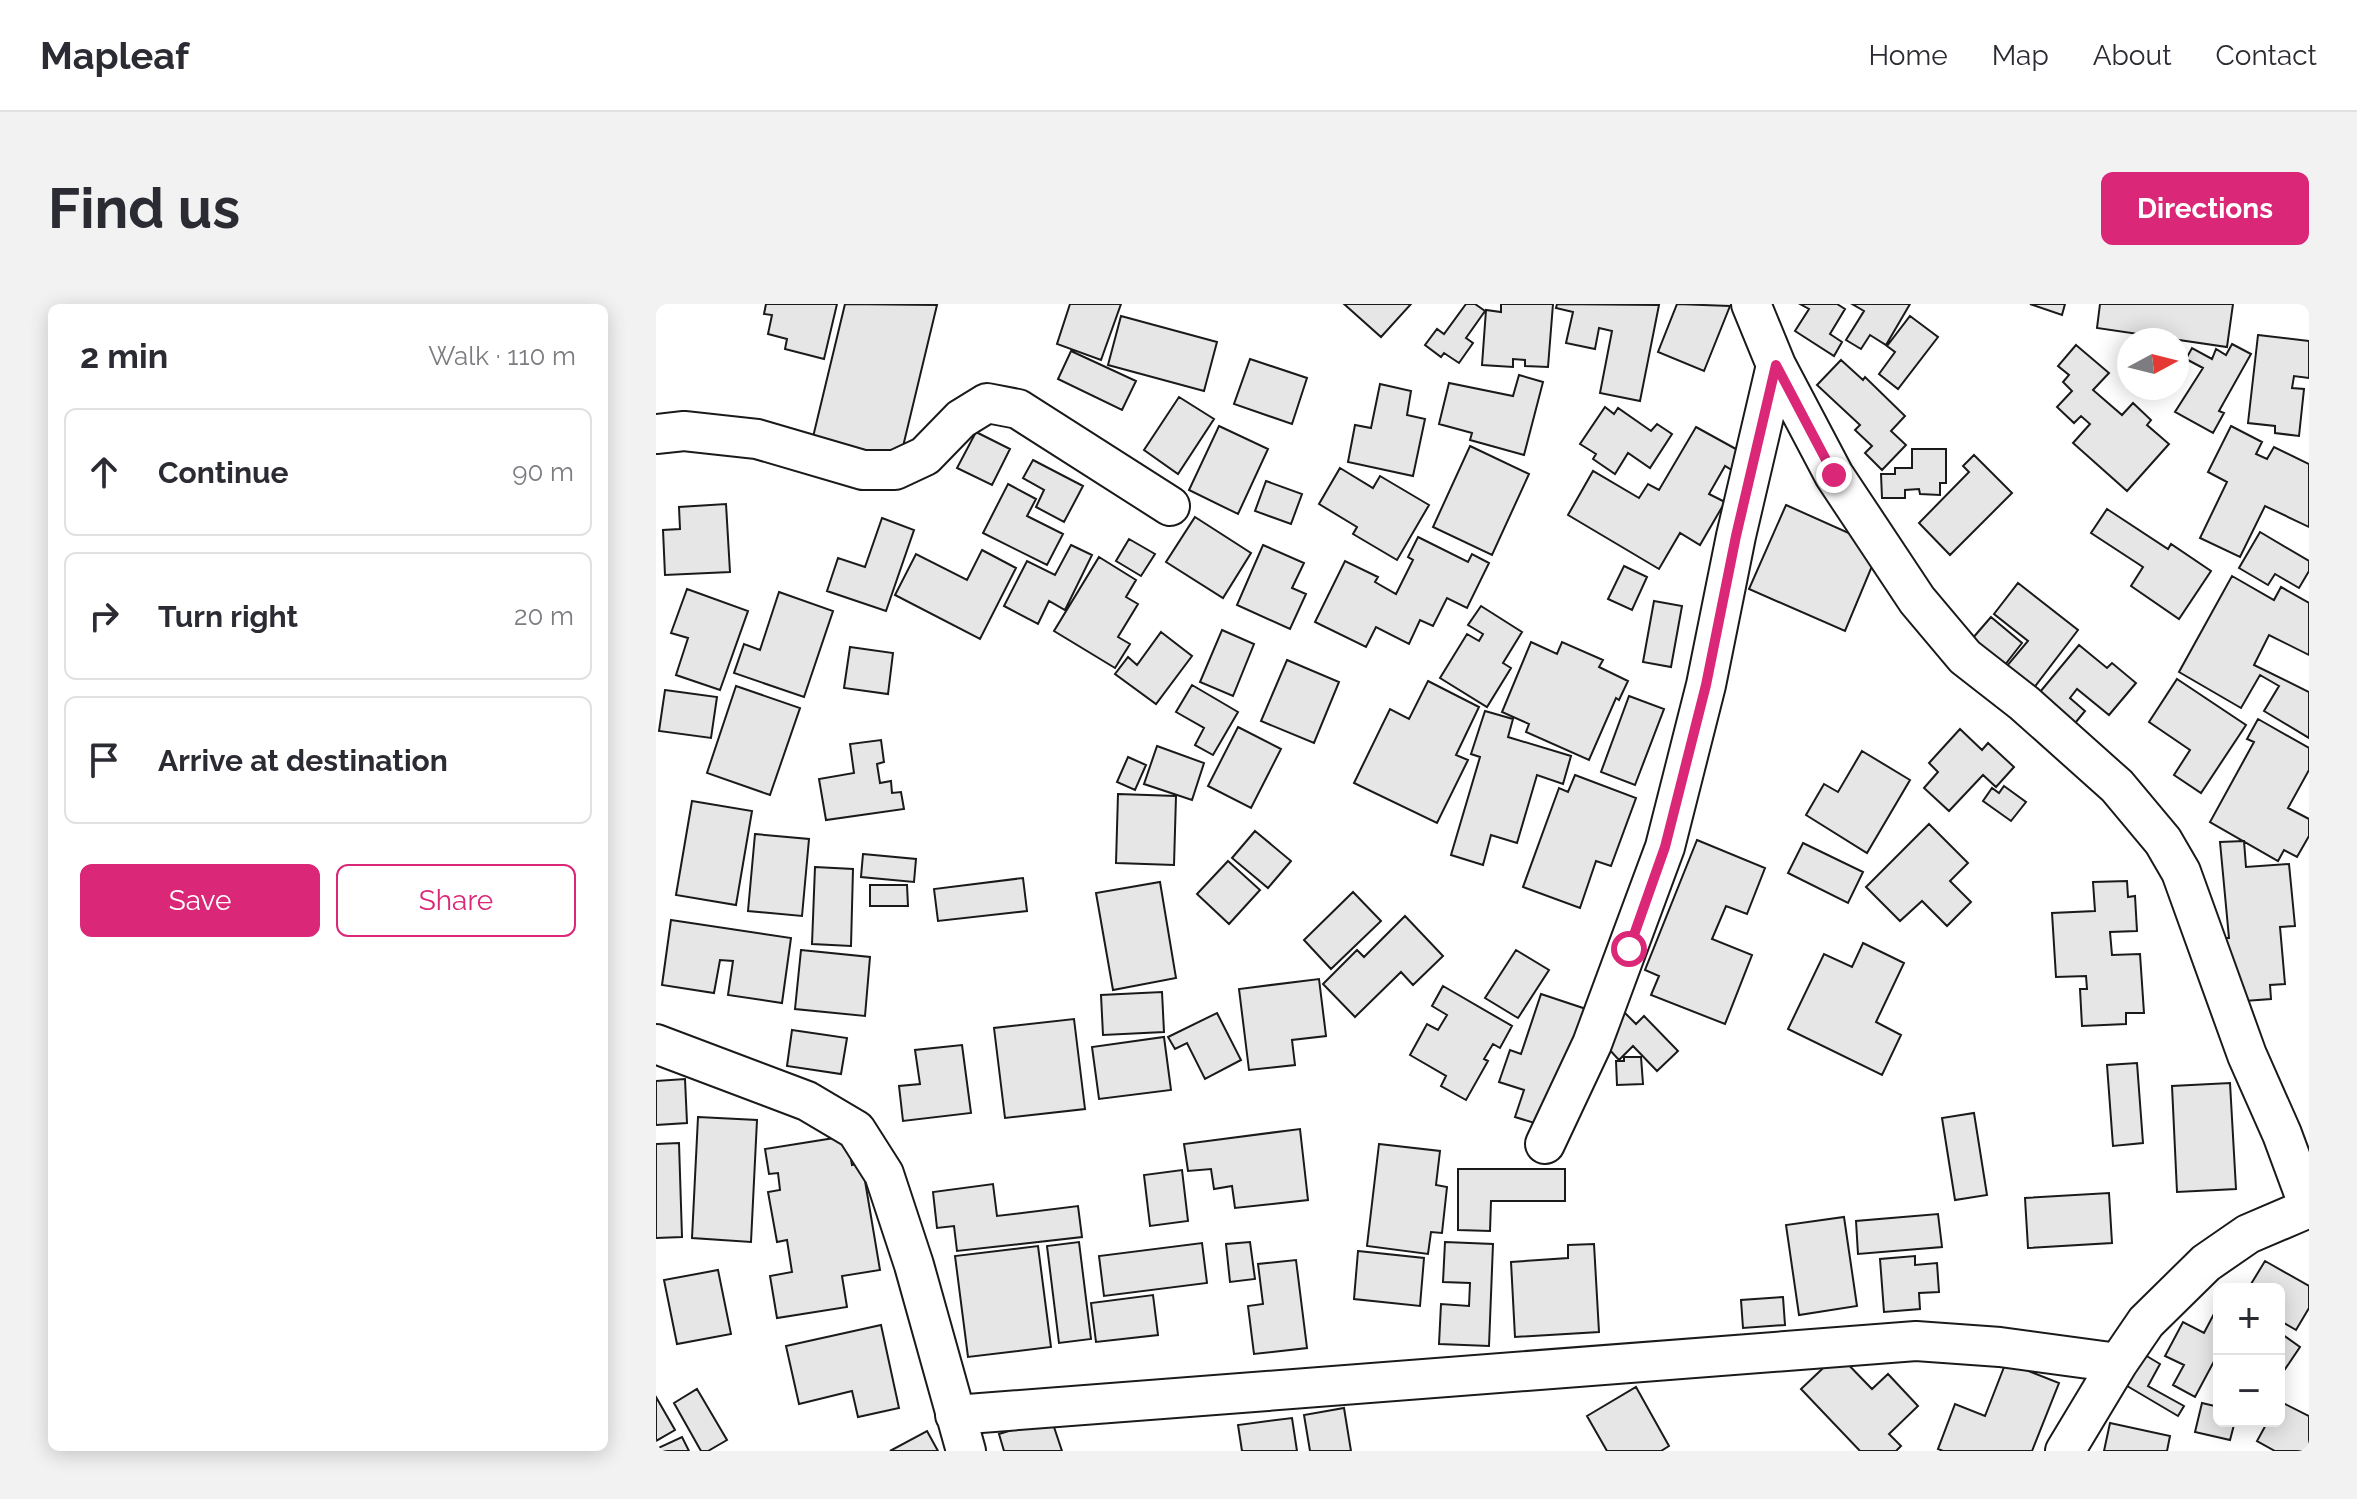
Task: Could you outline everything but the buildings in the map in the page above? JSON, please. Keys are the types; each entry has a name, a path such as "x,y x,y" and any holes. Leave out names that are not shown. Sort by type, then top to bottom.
{"street":[{"path":"1751,304 1776,365 1834,475 1917,600 1965,657 2024,703 2117,786 2163,841 2181,872 2247,1055 2282,1134 2309,1208 2248,1234 2206,1263 2146,1322 2065,1451"},
{"path":"1545,1144 1592,1044 1665,847 1706,685 1736,536 1776,365"},
{"path":"656,434 684,431 757,439 863,470 895,470 925,456 961,419 987,403 1018,409 1170,506"},
{"path":"656,1044 807,1101 856,1130 884,1174 914,1265 966,1451"},
{"path":"955,1415 1916,1341 2000,1347 2118,1363"}],"route":[{"path":"1629,949 1665,847 1706,685 1736,536 1776,365 1834,475"}]}
